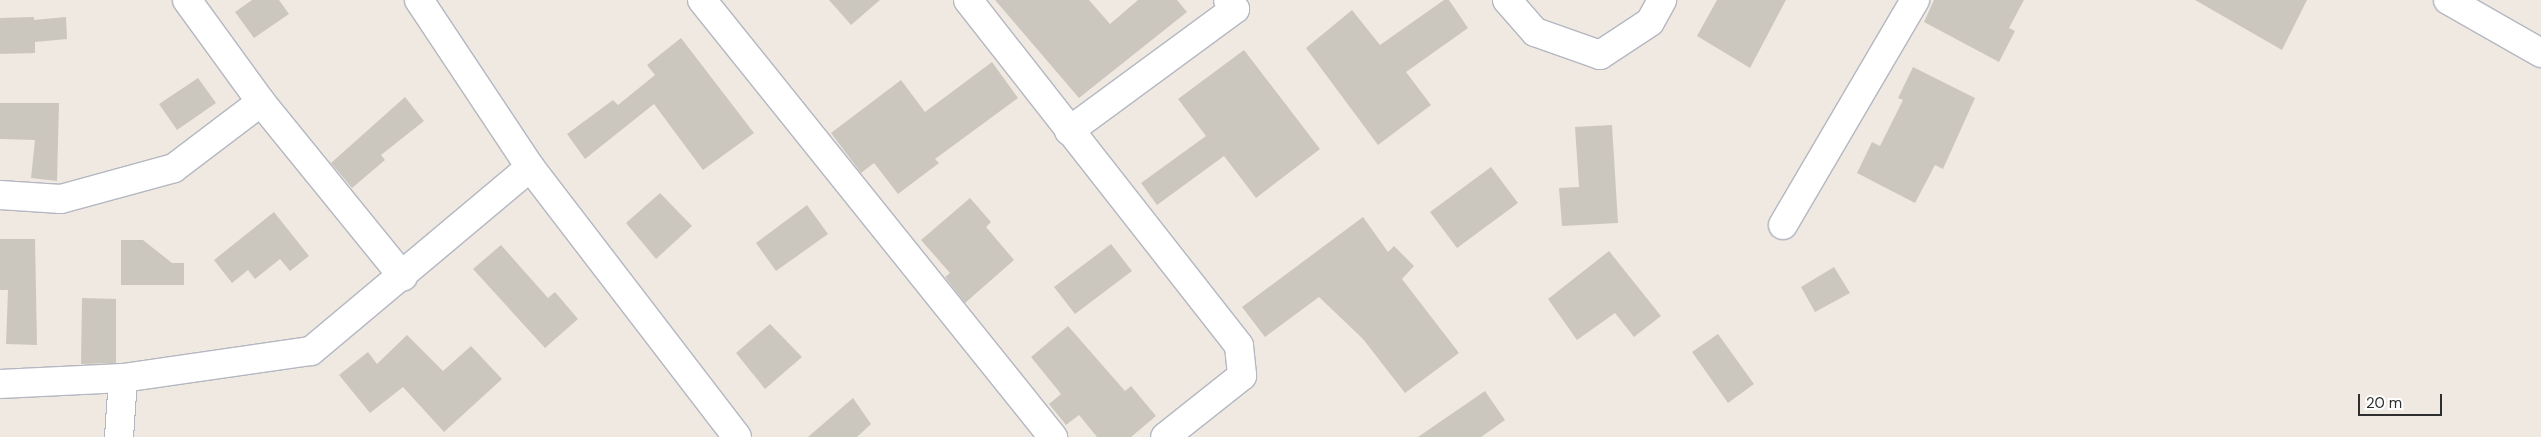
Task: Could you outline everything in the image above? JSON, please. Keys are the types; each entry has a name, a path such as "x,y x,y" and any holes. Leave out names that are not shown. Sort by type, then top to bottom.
{"street":[{"path":"187,0 261,102 403,276"},
{"path":"419,0 530,167 737,437"},
{"path":"702,0 1053,437"},
{"path":"968,0 1239,346 1242,376 1165,437"},
{"path":"1069,130 1235,9 1228,0"},
{"path":"1507,0 1535,32 1600,56 1650,22 1662,0"},
{"path":"1783,225 1915,0"},
{"path":"2448,0 2541,53"},
{"path":"0,195 61,199 174,168 261,102"},
{"path":"0,384 124,378 311,351 403,276 530,167"},
{"path":"119,437 124,378"}],"building":[{"path":"252,0 279,0 289,14 254,38 235,12"},
{"path":"829,0 880,0 851,25"},
{"path":"995,0 1089,0 1110,24 1138,0 1177,0 1187,12 1079,98"},
{"path":"1444,0 1449,0 1468,28 1406,72 1431,105 1378,145 1306,48 1352,10 1380,45"},
{"path":"1717,0 1786,0 1750,68 1697,36"},
{"path":"1934,0 2024,0 2009,28 2015,31 1999,62 1924,22"},
{"path":"2195,0 2307,0 2282,50"},
{"path":"34,17 34,20 66,17 67,39 35,42 35,53 0,54 0,18"},
{"path":"681,38 754,133 703,170 654,104 585,159 567,134 613,100 618,105 655,75 647,65"},
{"path":"1244,50 1320,149 1256,198 1224,156 1157,205 1141,183 1206,136 1178,99"},
{"path":"992,62 1018,98 935,159 939,163 898,194 874,163 861,173 831,133 901,80 925,112"},
{"path":"1913,67 1975,98 1943,169 1935,165 1915,203 1857,173 1872,142 1880,146 1903,100 1898,98"},
{"path":"198,78 216,103 177,130 159,104"},
{"path":"405,97 424,121 381,155 385,160 352,188 331,163"},
{"path":"0,103 59,103 57,181 31,178 35,140 0,139"},
{"path":"1612,125 1618,223 1562,226 1559,188 1579,187 1575,127"},
{"path":"1491,167 1518,203 1457,248 1430,212"},
{"path":"660,193 692,226 656,259 626,223"},
{"path":"970,198 991,222 986,227 1014,260 965,303 945,277 950,273 921,240"},
{"path":"807,205 828,234 776,271 756,243"},
{"path":"274,212 309,256 290,271 280,259 255,279 248,270 232,283 214,260"},
{"path":"1363,217 1388,252 1394,246 1414,266 1402,279 1459,353 1405,393 1363,339 1319,297 1265,337 1242,307"},
{"path":"0,239 35,239 37,345 6,344 8,290 0,290"},
{"path":"121,240 143,240 172,263 184,263 184,285 121,285"},
{"path":"1111,244 1132,271 1075,314 1054,287"},
{"path":"501,245 548,298 555,292 578,319 545,348 473,269"},
{"path":"1609,251 1661,316 1634,337 1615,313 1577,340 1548,299"},
{"path":"1834,267 1850,293 1815,312 1801,287"},
{"path":"82,298 116,299 116,363 81,364"},
{"path":"770,324 802,357 765,389 736,353"},
{"path":"1068,326 1125,391 1131,386 1156,416 1131,437 1097,437 1079,415 1066,425 1049,404 1061,394 1031,357"},
{"path":"1718,334 1754,384 1728,403 1692,352"},
{"path":"407,335 443,371 471,346 502,379 444,432 403,387 370,413 339,375 368,352 377,364"},
{"path":"1485,391 1505,420 1481,437 1418,437"},
{"path":"853,398 871,424 857,437 808,437"}]}
